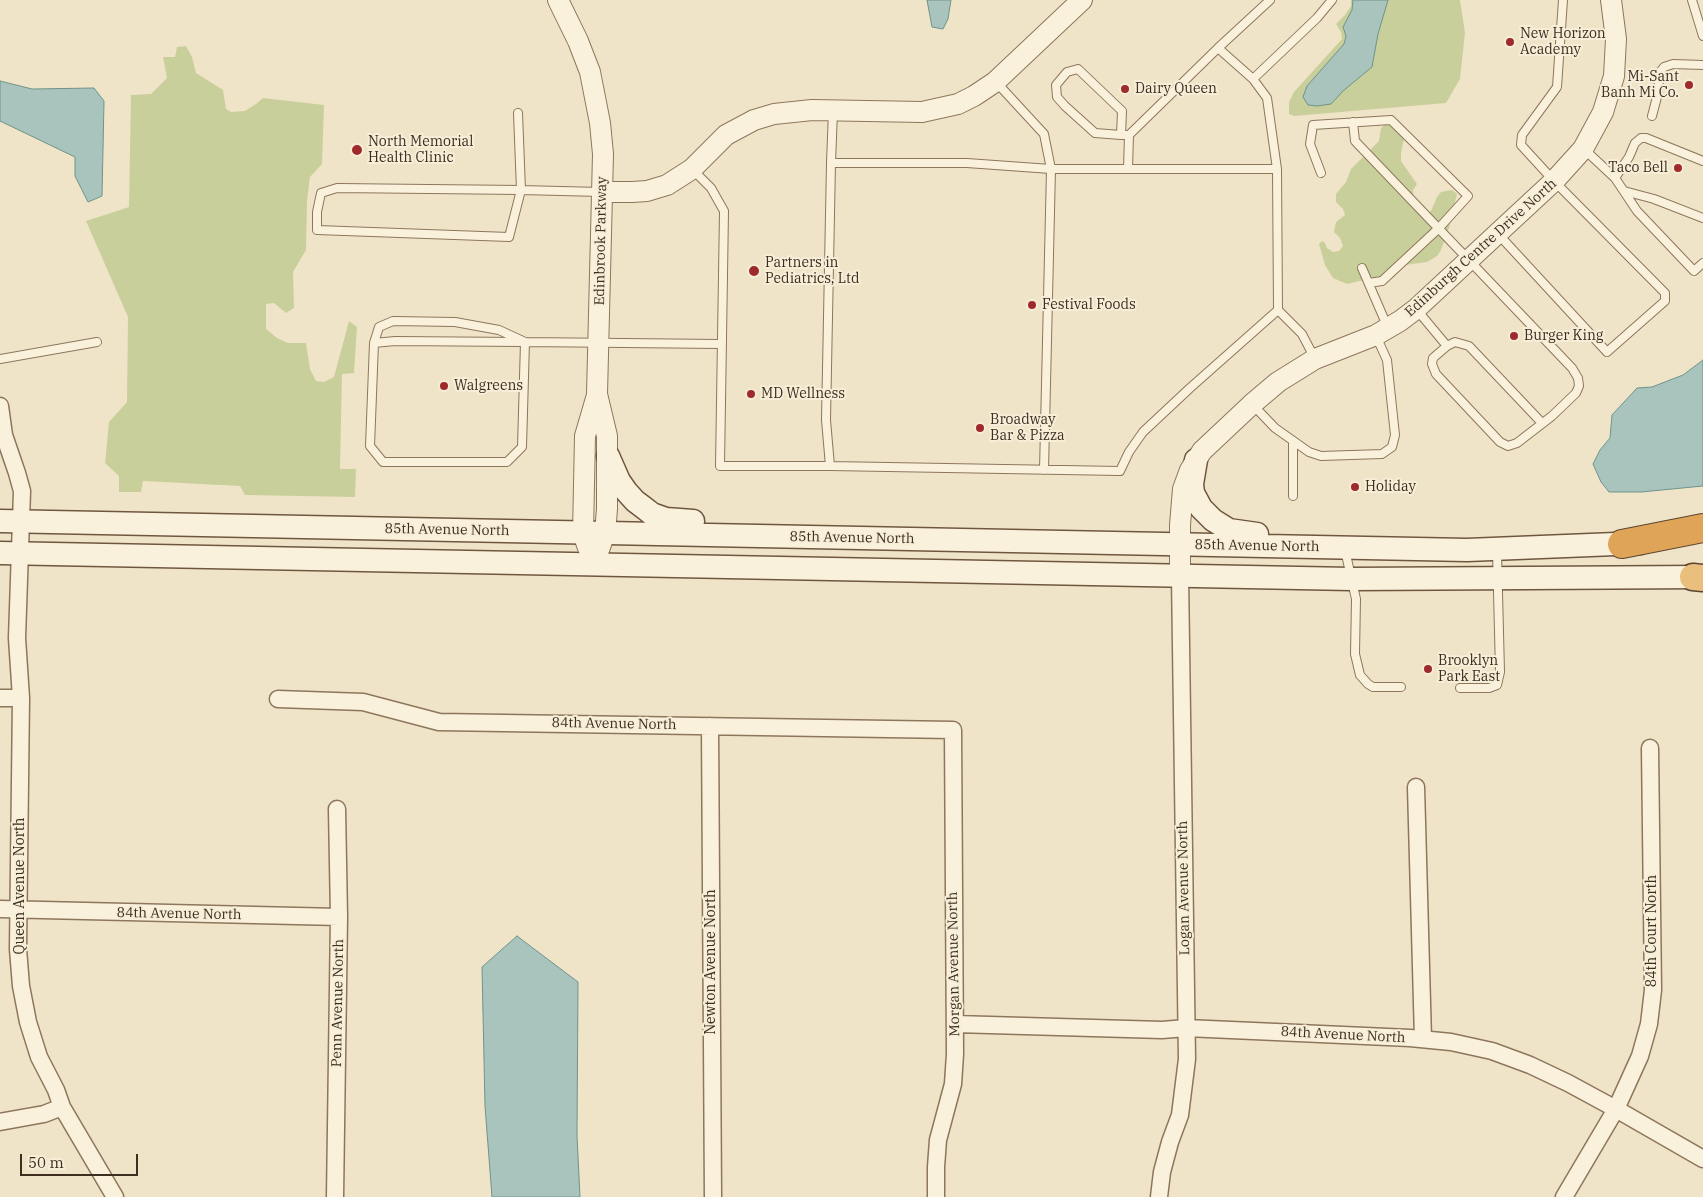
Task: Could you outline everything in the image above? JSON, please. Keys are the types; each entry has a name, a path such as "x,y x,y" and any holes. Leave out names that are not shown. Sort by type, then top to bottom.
{"highway":[{"path":"1622,544 1703,528"}],"main road":[{"path":"608,456 619,481 635,501 652,514 666,519 681,521 866,525 923,539"},
{"path":"1196,460 1192,484 1193,493 1201,508 1218,525 1229,530 1248,534 1347,535 1386,549"},
{"name":"85th Avenue North","path":"11,522 1386,549 1497,550 1703,541"},
{"path":"9,553 1351,579 1700,577"}],"street":[{"name":"Edinbrook Parkway","path":"558,0 578,41 590,72 603,154 597,394 607,436 608,456 594,533"},
{"path":"603,192 632,192 657,188 678,179 692,169 726,135 754,120 774,114 792,111 922,112 958,104 995,82 1082,0"},
{"name":"Edinburgh Centre Drive North","path":"1180,576 1183,489 1196,460 1210,444 1278,382 1315,359 1382,332 1416,309 1554,182 1583,148 1603,112 1614,76 1616,38 1611,0"},
{"name":"Edinbrook Parkway","path":"594,564 594,533 585,436 597,394"},
{"name":"Queen Avenue North","path":"0,406 4,435 18,473 22,491 11,522 9,553 18,638 21,698 18,949 21,986 28,1022 39,1057 62,1106 115,1197"},
{"name":"Logan Avenue North","path":"1159,1197 1162,1172 1180,1115 1187,1059 1180,576"},
{"path":"0,698 21,698"},
{"name":"84th Avenue North","path":"278,699 363,702 439,722 952,730"},
{"name":"Newton Avenue North","path":"710,726 713,1197"},
{"name":"Morgan Avenue North","path":"936,1197 938,1140 952,1084 956,1054 952,730"},
{"name":"84th Court North","path":"1564,1197 1616,1109 1640,1056 1649,1024 1653,990 1650,748"},
{"path":"1416,787 1423,1039"},
{"name":"Penn Avenue North","path":"335,1197 338,917 337,809"},
{"name":"84th Avenue North","path":"0,909 338,917"},
{"name":"84th Avenue North","path":"955,1024 1162,1030 1186,1028 1423,1039 1451,1042 1500,1054 1530,1065 1616,1109 1703,1159"},
{"path":"0,1122 44,1114 62,1106"}],"lane":[{"path":"1128,169 1125,135 1122,111 1078,69 1067,72 1056,84 1056,97 1095,133 1125,135 1270,0"},
{"path":"1253,78 1317,18 1332,0"},
{"path":"1498,234 1607,352 1665,301 1665,292 1554,182 1521,145 1522,136 1557,87 1563,0"},
{"path":"1692,0 1703,36"},
{"path":"1218,48 1253,78 1268,98 1277,170 1278,310 1302,334 1315,359"},
{"path":"1652,116 1657,97 1660,72 1664,67 1673,64 1703,65"},
{"path":"995,82 1044,134 1051,169 1044,470"},
{"path":"830,466 826,420 833,111"},
{"path":"518,113 521,190 509,237 317,230 316,212 321,193 338,188 521,190 603,192"},
{"path":"1321,173 1310,144 1313,125 1391,120 1468,196 1439,228 1382,281 1368,283"},
{"path":"1353,122 1355,141 1572,368 1578,378 1579,386 1576,393 1552,416 1517,443 1508,446 1500,442 1436,374 1432,364 1433,358 1447,346 1455,342 1469,346 1542,423"},
{"path":"1615,178 1629,157 1635,143 1641,138 1646,138 1703,161"},
{"path":"1583,148 1615,178 1637,211 1694,271 1703,263"},
{"path":"831,163 967,163 1051,169 1277,170"},
{"path":"692,169 711,188 724,211 720,466 1120,471 1129,452 1144,432 1190,388 1278,310"},
{"path":"1624,191 1703,218"},
{"path":"1252,404 1274,428 1309,452 1321,456 1382,454 1392,447 1395,435 1387,360 1382,332 1362,268"},
{"path":"1416,309 1447,346"},
{"path":"393,321 455,322 499,330 525,342 522,448 507,462 383,462 370,446 374,343 379,327 393,321"},
{"path":"374,343 395,341 721,344"},
{"path":"0,360 97,342"},
{"path":"1293,441 1293,496"},
{"path":"1344,548 1356,598 1355,654 1360,675 1373,687 1400,687"},
{"path":"1460,688 1489,688 1496,685 1500,672 1497,550"}],"green space":[{"path":"1351,0 1460,0 1465,33 1460,79 1446,103 1294,116 1289,114 1289,102 1294,92 1342,39 1341,32 1336,24 1351,6"},
{"path":"186,46 192,57 196,73 223,90 226,109 231,112 245,111 263,98 324,105 322,164 310,177 307,201 306,250 293,272 294,308 286,313 274,303 266,304 266,329 277,338 288,343 306,343 310,369 316,381 324,382 334,377 349,321 357,327 354,373 342,374 340,469 356,469 355,497 245,495 240,486 143,481 141,492 119,492 119,476 105,463 109,422 127,402 128,317 86,221 129,207 131,95 151,94 167,78 163,57 175,57 177,47"},
{"path":"1386,124 1399,125 1406,129 1401,161 1417,184 1413,190 1414,200 1427,214 1431,211 1441,192 1452,190 1457,194 1449,228 1441,250 1437,256 1427,262 1405,265 1390,270 1381,276 1347,284 1333,278 1325,265 1319,244 1322,241 1333,252 1339,251 1343,246 1340,238 1334,232 1336,222 1345,215 1343,209 1336,202 1336,194 1346,182 1351,169 1379,141 1381,128"}],"water":[{"path":"927,0 951,0 948,19 943,29 932,27"},
{"path":"1353,0 1388,0 1378,34 1372,67 1343,91 1331,104 1308,105 1303,97 1307,86 1344,44 1346,36 1343,27 1352,10"},
{"path":"0,81 32,89 94,88 104,101 102,196 88,202 75,176 75,157 0,121"},
{"path":"1703,360 1703,486 1641,492 1609,492 1601,482 1593,464 1600,450 1610,438 1612,415 1637,388 1652,387 1683,375"},
{"path":"517,936 578,982 577,1136 580,1197 492,1197 485,1106 482,967"}],"place":[{"name":"New Horizon Academy","path":"1510,42"},
{"name":"Mi-Sant Banh Mi Co.","path":"1689,85"},
{"name":"Dairy Queen","path":"1125,89"},
{"name":"North Memorial Health Clinic","path":"357,150"},
{"name":"Taco Bell","path":"1678,168"},
{"name":"Partners in Pediatrics, Ltd","path":"754,271"},
{"name":"Festival Foods","path":"1032,305"},
{"name":"Burger King","path":"1514,336"},
{"name":"Walgreens","path":"444,386"},
{"name":"MD Wellness","path":"751,394"},
{"name":"Broadway Bar & Pizza","path":"980,428"},
{"name":"Holiday","path":"1355,487"},
{"name":"Brooklyn Park East","path":"1428,669"}]}
